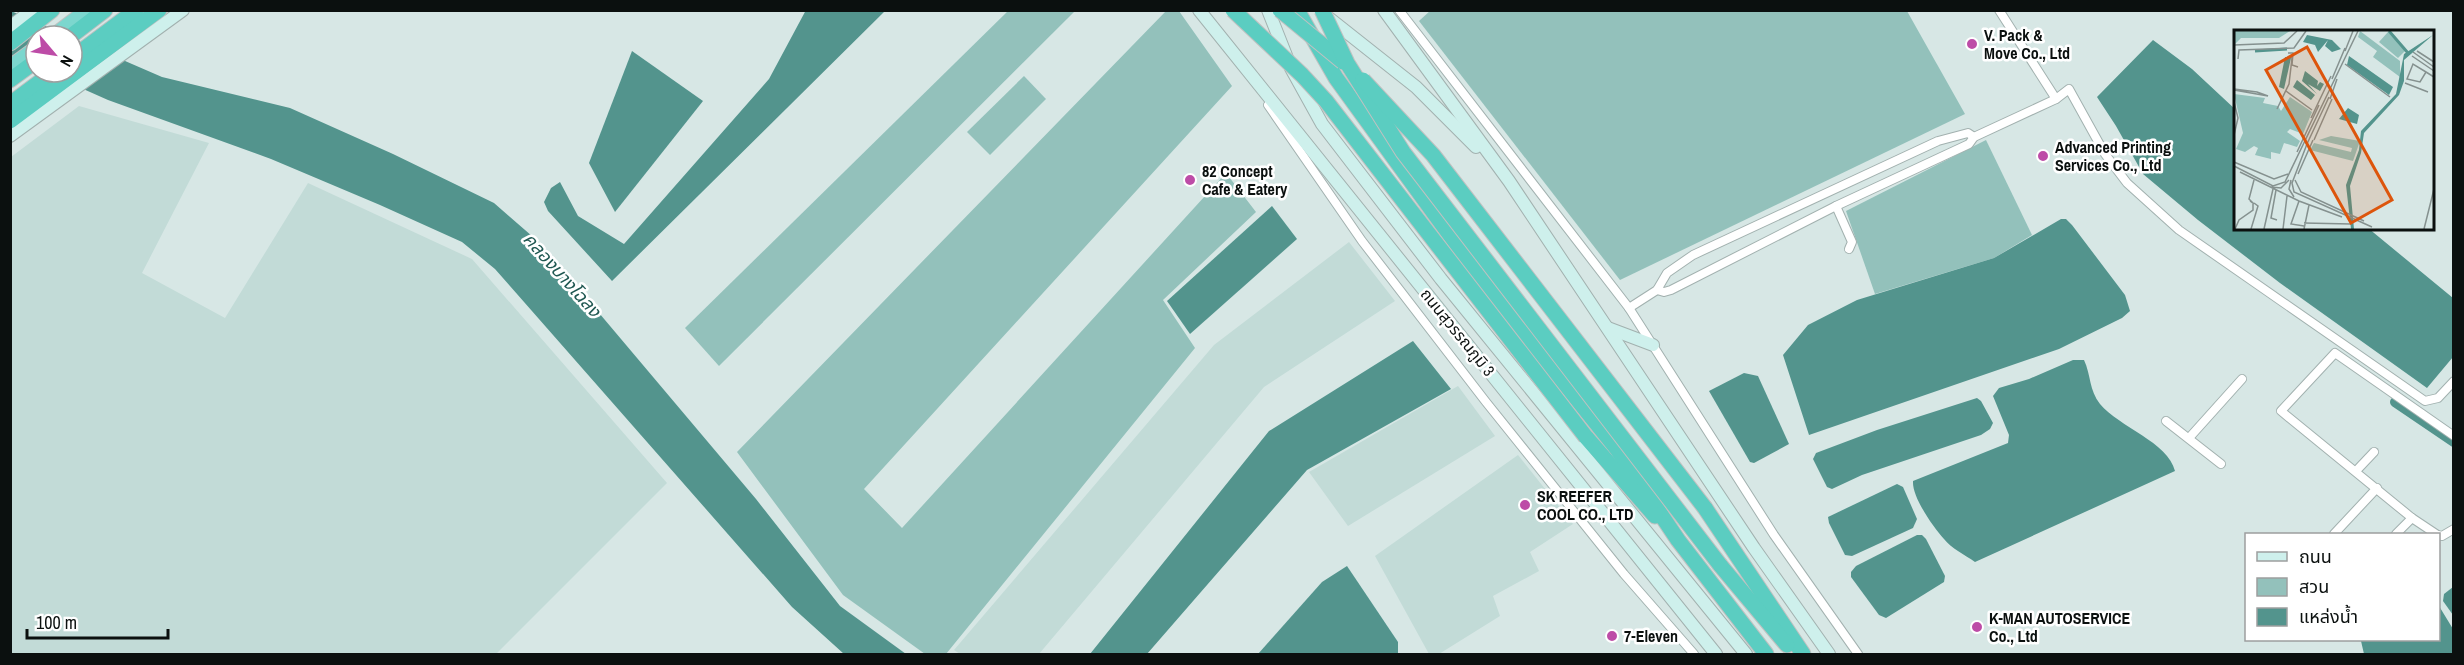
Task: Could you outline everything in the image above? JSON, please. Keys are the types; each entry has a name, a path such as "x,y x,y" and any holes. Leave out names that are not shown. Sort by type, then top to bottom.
{"highway":[{"path":"10,43 52,10"},
{"path":"84,26 105,10"},
{"path":"84,51 136,10"},
{"path":"84,52 141,10"},
{"path":"10,121 159,10"},
{"path":"1233,10 1326,101 1586,437 1627,486 1678,540"},
{"path":"1280,10 1340,58 1383,99 1432,155 1698,499 1803,654"},
{"path":"1297,10 1336,78 1497,300 1631,467 1678,540 1766,654"},
{"path":"1320,10 1347,63 1403,152 1720,565 1795,654"},
{"path":"68,24 83,13"},
{"path":"10,68 24,57"},
{"path":"10,80 24,70"},
{"path":"13,104 39,84"},
{"path":"13,104 41,84"}],"main road":[{"path":"10,27 33,10"},
{"path":"10,136 183,10"},
{"name":"ถนนสุวรรณภูมิ 3","path":"1199,10 1716,654"},
{"path":"1268,10 1291,68 1322,124 1441,279 1746,654"},
{"path":"1320,10 1416,87 1509,181"},
{"path":"1384,10 1509,181 1754,548 1828,654"},
{"path":"1608,328 1653,345"}],"street":[{"path":"1399,10 1629,308 1774,535 1858,654"},
{"path":"1999,10 2056,99"},
{"path":"1223,38 1362,241 1492,410 1624,574 1694,654"},
{"path":"1657,290 1671,290 1836,206 1969,144 1974,137 2056,99 2069,89 2104,154 2127,183 2179,230 2425,401 2438,398 2454,381"},
{"path":"1629,308 1657,290 1667,273 1693,255 1938,141 1968,134 1974,137"},
{"path":"1836,206 1853,244 1849,249"},
{"path":"2434,533 2412,518 2281,411 2336,353 2454,435"},
{"path":"2189,438 2242,379"},
{"path":"2166,421 2221,464"},
{"path":"2356,471 2374,452"},
{"path":"2335,533 2377,488"},
{"path":"2397,533 2412,518"},
{"path":"2440,536 2454,529"}],"shaded area":[{"path":"79,106 209,143 142,273 225,318 308,183 472,259 667,483 496,654 11,654 11,157"},
{"path":"1349,242 1395,301 1264,387 1039,654 960,654 954,650 1214,345"},
{"path":"1458,386 1495,436 1348,526 1309,472"},
{"path":"1518,455 1573,524 1530,552 1539,571 1493,596 1500,616 1439,654 1429,654 1375,556"}],"green space":[{"path":"1009,10 1075,11 719,366 685,328"},
{"path":"1431,10 1907,11 1965,114 1620,280 1419,21"},
{"path":"1166,11 1179,11 1232,86 864,489 902,528 1226,173 1256,212 1163,300 1195,348 946,654 925,654 843,595 737,452"},
{"path":"1024,76 1046,99 990,155 967,132"},
{"path":"1986,140 2032,235 1994,258 1875,294 1846,211"}],"water":[{"path":"806,10 885,11 612,281 548,211 544,202 551,188 560,182 578,216 624,244 769,79"},
{"path":"11,11 41,24 24,24 24,63 11,57"},
{"path":"2153,40 2192,69 2234,108 2234,230 2370,230 2453,298 2453,357 2427,388 2280,283 2143,174 2097,97"},
{"name":"คลองบางโฉลง","path":"84,43 162,77 290,108 494,203 540,243 756,499 840,606 906,654 844,654 792,607 495,269 462,242 271,159 108,100 72,84 84,84"},
{"path":"632,51 703,101 615,212 589,163"},
{"path":"1272,206 1297,239 1190,334 1167,301"},
{"path":"2061,219 2066,219 2072,225 2125,295 2130,311 2122,318 2059,349 1809,435 1783,355 1808,325 1857,300 1994,258"},
{"path":"1413,341 1451,389 1307,470 1147,654 1090,654 1269,431"},
{"path":"2073,360 2084,360 2094,393 2100,404 2153,443 2171,461 2175,471 1975,562 1950,545 1934,527 1919,503 1913,481 2008,443 2009,435 1993,396 1999,388 2029,379"},
{"path":"1744,373 1758,376 1789,444 1754,463 1750,462 1709,391"},
{"path":"1977,398 1993,423 1990,429 1981,435 1862,475 1832,489 1827,487 1813,459 1816,453 1877,430"},
{"path":"1897,484 1903,487 1917,519 1913,528 1852,556 1845,555 1828,517"},
{"path":"1917,535 1922,535 1926,539 1945,576 1944,582 1886,618 1879,615 1851,577 1851,572 1856,566"},
{"path":"1347,566 1398,642 1398,654 1258,654 1322,582"},
{"path":"2453,587 2453,615 2443,601 2444,594"},
{"path":"2440,608 2453,629 2453,654 2364,654 2361,641 2440,641"}],"waterway":[{"path":"2395,402 2454,442"}],"place":[{"name":"V. Pack & Move Co., Ltd","path":"1972,44"},
{"name":"Advanced Printing Services Co., Ltd","path":"2043,156"},
{"name":"82 Concept Cafe & Eatery","path":"1190,180"},
{"name":"SK REEFER COOL CO., LTD","path":"1525,505"},
{"name":"K-MAN AUTOSERVICE Co., Ltd","path":"1977,627"},
{"name":"7-Eleven","path":"1612,636"}]}
